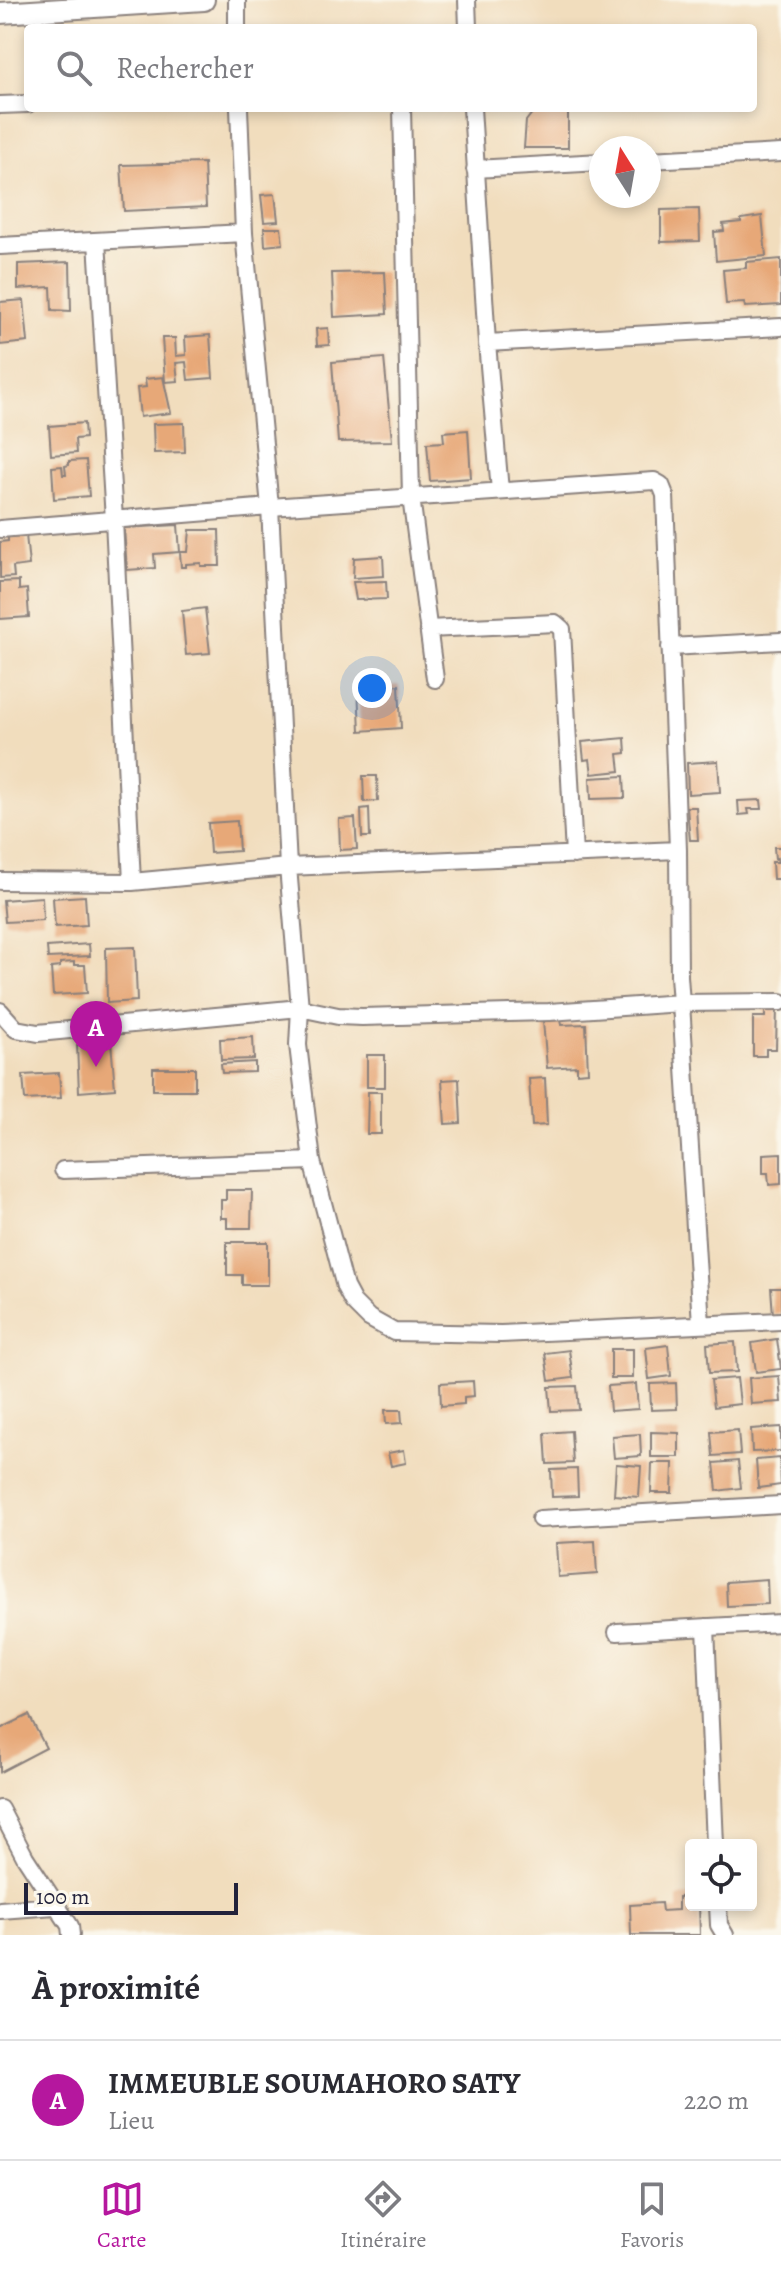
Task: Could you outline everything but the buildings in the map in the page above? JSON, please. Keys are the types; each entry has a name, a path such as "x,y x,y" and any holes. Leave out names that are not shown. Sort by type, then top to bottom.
{"main road":[{"path":"0,13 204,0"}],"street":[{"path":"237,0 237,24"},
{"path":"467,0 468,24"},
{"path":"0,105 24,104"},
{"path":"239,112 244,233 270,507 288,867 300,1008 298,1045 312,1161 345,1287 353,1302 369,1318 394,1332 501,1334 781,1321"},
{"path":"402,112 411,497 435,679"},
{"path":"472,112 500,491"},
{"path":"661,159 781,153"},
{"path":"475,169 589,163"},
{"path":"0,246 244,233"},
{"path":"97,241 132,882"},
{"path":"487,343 781,327"},
{"path":"0,529 500,491 654,481 661,485 665,495 678,850 679,976 701,1324"},
{"path":"428,629 555,623 562,629 574,855"},
{"path":"670,647 781,641"},
{"path":"0,881 132,882 288,867 678,850"},
{"path":"0,1011 16,1029 38,1033 300,1008 338,1016 362,1017 549,1012 681,1003 781,1002"},
{"path":"63,1170 312,1161"},
{"path":"540,1519 781,1505"},
{"path":"617,1632 781,1623"},
{"path":"706,1627 715,1839"},
{"path":"0,1809 25,1857 70,1926 71,1935"},
{"path":"0,1910 55,1906"},
{"path":"718,1911 719,1925 725,1935"}],"place":[{"name":"IMMEUBLE SOUMAHORO SATY","path":"96,1067"}]}
